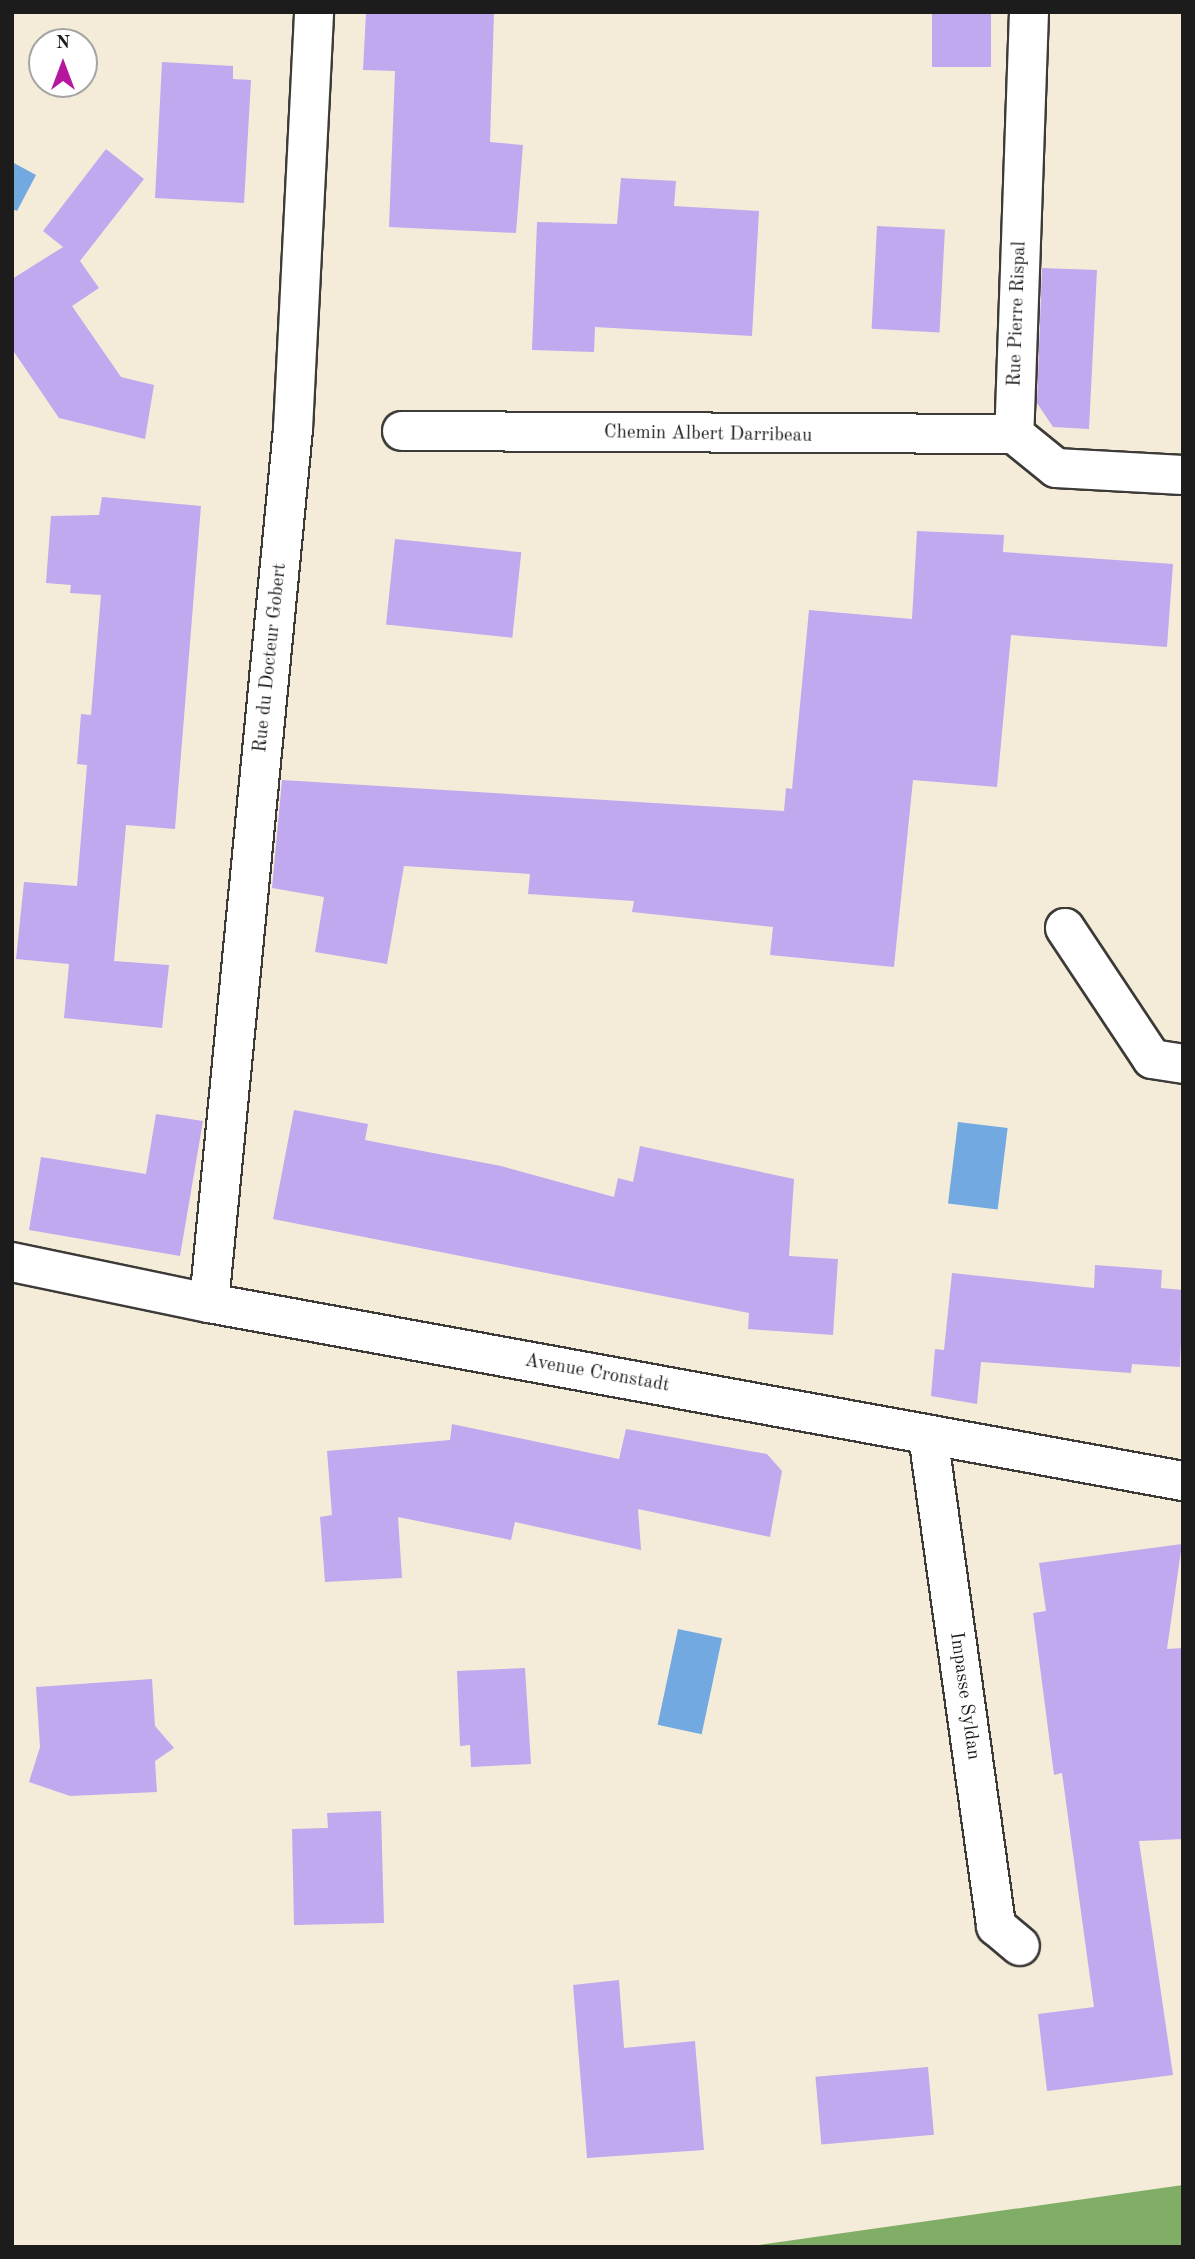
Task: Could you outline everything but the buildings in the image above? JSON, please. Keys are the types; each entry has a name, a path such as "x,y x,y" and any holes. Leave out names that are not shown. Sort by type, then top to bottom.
{"street":[{"name":"Rue du Docteur Gobert","path":"209,1303 293,429 314,12"},
{"name":"Rue Pierre Rispal","path":"1014,434 1029,12"},
{"name":"Chemin Albert Darribeau","path":"402,431 1014,434"},
{"path":"1014,434 1056,468 1183,475"},
{"path":"1065,928 1152,1059 1183,1064"},
{"name":"Avenue Cronstadt","path":"12,1262 209,1303 1183,1481"},
{"name":"Impasse Syldan","path":"928,1435 996,1926 1020,1946"}],"green space":[{"path":"1183,2185 1183,2247 745,2247"}],"water":[{"path":"12,162 36,175 17,211 12,209"},
{"path":"958,1122 1008,1128 998,1209 948,1203"},
{"path":"678,1629 722,1638 702,1734 658,1725"}]}
